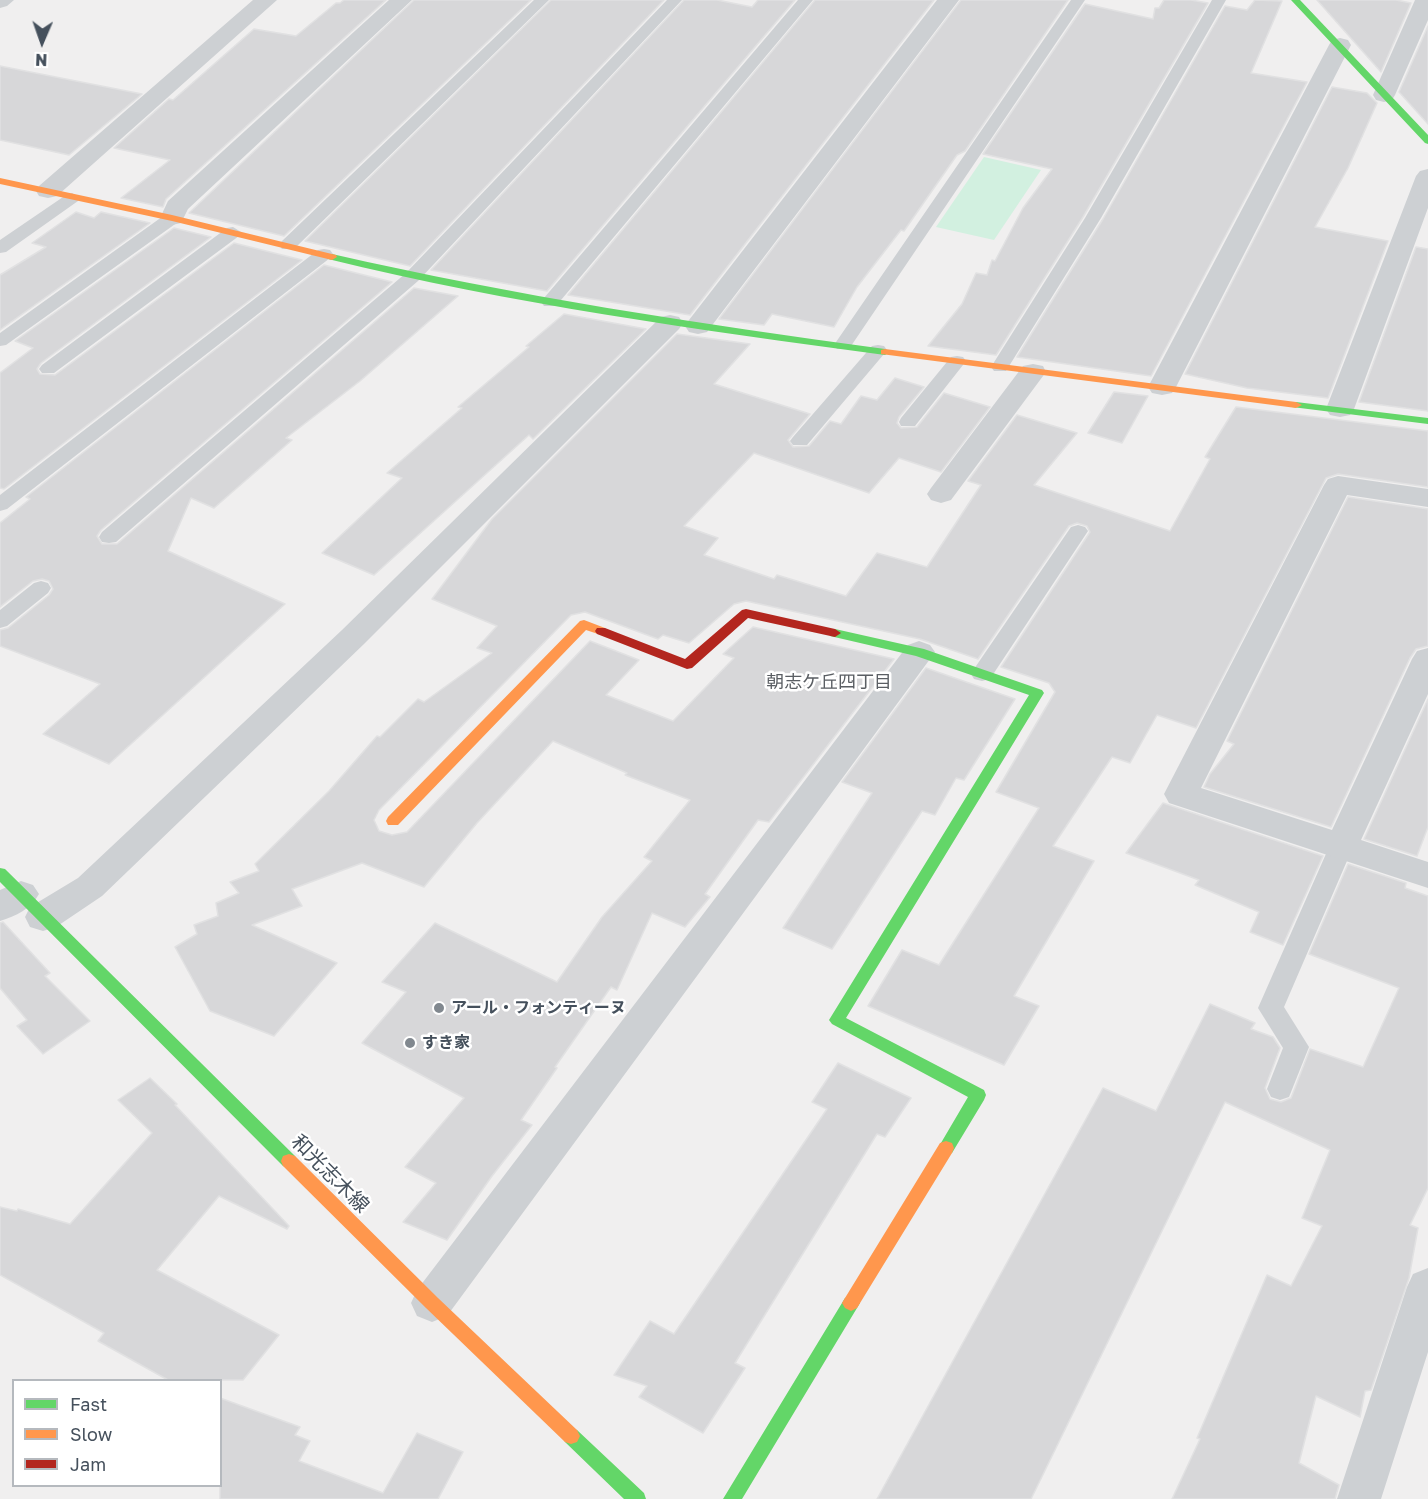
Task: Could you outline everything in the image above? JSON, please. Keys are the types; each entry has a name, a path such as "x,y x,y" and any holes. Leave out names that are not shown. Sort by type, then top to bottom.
{"street":[{"path":"48,191 266,0"},
{"path":"172,218 177,206 401,0"},
{"path":"16,898 90,887 684,325 948,0"},
{"path":"1295,0 1340,45 1428,141"},
{"path":"1384,95 1426,0"},
{"path":"1162,387 1340,45"},
{"path":"1340,409 1428,176"},
{"path":"0,182 233,232 412,277 550,303 684,325 1033,372 1428,421"},
{"path":"941,494 1033,372"},
{"path":"1428,498 1338,485 1181,794 1428,875"},
{"path":"393,821 584,624 687,665 746,613 919,652 1037,693 837,1020 978,1095 732,1499"},
{"path":"432,1303 919,652"},
{"path":"1341,847 1428,659"},
{"name":"和光志木線","path":"16,898 637,1499"},
{"path":"1359,1499 1428,1287"}],"lane":[{"path":"288,245 542,0"},
{"path":"109,537 412,277 675,0"},
{"path":"550,303 806,0"},
{"path":"843,345 1078,0"},
{"path":"1000,367 1093,218 1219,0"},
{"path":"0,248 72,198"},
{"path":"0,341 172,218"},
{"path":"48,369 233,232"},
{"path":"0,505 324,254"},
{"path":"800,441 878,350"},
{"path":"908,422 957,361"},
{"path":"982,674 1078,531"},
{"path":"0,621 41,588"},
{"path":"1280,1089 1296,1047 1271,1008 1341,847"}],"green space":[{"path":"984,157 1041,170 994,240 936,227"}],"building":[{"path":"344,0 386,0 166,199 163,207 121,198 170,160 114,148 169,99 173,100 254,29 296,36 336,3"},
{"path":"414,0 531,0 284,236 189,213"},
{"path":"551,0 664,0 410,266 305,241"},
{"path":"684,0 717,0 752,7 758,0 795,0 547,291 431,270"},
{"path":"815,0 934,0 690,315 568,295"},
{"path":"961,0 1068,0 965,151 957,155 904,231 901,230 857,287 834,327 772,314 764,325 719,319"},
{"path":"1164,0 1191,0 1208,3 1083,217 996,355 928,346 962,304 976,273 987,275 992,260 995,261 1023,208 1052,169 983,154 1085,4 1153,19 1155,8 1159,8"},
{"path":"1255,0 1282,1 1251,73 1307,82 1151,376 1017,357 1103,219 1225,6 1247,10"},
{"path":"1317,0 1396,0 1411,3 1381,72"},
{"path":"1428,26 1428,124 1399,92"},
{"path":"0,66 142,94 69,155 0,140"},
{"path":"1332,87 1367,93 1377,103 1348,168 1315,227 1388,241 1328,398 1247,388 1185,374"},
{"path":"76,212 94,218 101,212 150,223 0,330 0,275 46,247 32,243"},
{"path":"174,228 211,237 41,363 37,369 40,374 55,375 234,243 302,260 4,489 0,488 0,373 33,348 15,341"},
{"path":"1416,247 1428,249 1428,411 1359,402"},
{"path":"324,265 392,282 101,530 97,536 102,544 117,544 414,288 458,296 360,381 286,438 292,440 214,508 191,498 168,551 285,604 109,764 43,734 100,684 0,646 0,630 8,628 49,595 53,589 49,581 42,579 33,581 0,607 0,523 30,499 26,497"},
{"path":"564,314 646,329 533,439 529,435 374,575 322,553 402,478 387,473"},
{"path":"677,334 750,344 714,384 810,414 788,440 793,447 809,446 830,421 841,424 861,396 877,400 895,378 924,387 899,417 897,423 901,428 917,427 944,393 990,407 941,472 899,458 869,493 754,453 684,526 718,538 704,555 774,579 777,575 846,596 877,553 927,567 981,485 968,481 1017,415 1077,433 1034,485 1170,531 1210,459 1205,457 1236,407 1428,431 1428,487 1338,474 1326,478 1196,728 1157,715 1130,763 1112,757 1053,846 1094,861 1014,996 1039,1006 1004,1065 868,1006 902,950 939,965 1039,808 996,792 1055,692 1049,683 1001,667 1090,532 1087,526 1077,523 1069,526 978,659 920,639 746,601 734,604 689,643 663,635 658,639 585,612 571,615 379,810 374,820 379,831 392,835 407,832 590,641 639,660 606,695 673,721 734,658 723,654 753,627 894,659 769,822 758,820 705,894 710,897 685,927 652,913 617,990 611,987 555,1067 557,1068 521,1120 532,1125 492,1176 447,1240 403,1222 436,1183 405,1167 464,1098 362,1043 406,992 382,982 435,923 557,982 602,917 652,861 644,857 690,800 625,775 627,773 553,741 477,823 424,887 362,863 292,889 302,906 252,925 337,963 274,1036 210,1011 175,947 197,934 194,925 218,916 216,903 239,893 230,882 259,871 255,864 329,791 377,736 380,737 418,699 424,702 492,653 477,648 497,626 432,599 492,519"},
{"path":"1114,392 1148,396 1122,443 1088,433"},
{"path":"1348,497 1428,509 1428,646 1416,649 1410,658 1331,827 1204,787 1210,774 1234,744 1227,741"},
{"path":"926,668 1015,699 964,780 956,778 935,815 922,811 832,949 783,928 872,793 842,782"},
{"path":"1428,699 1428,827 1417,856 1364,839"},
{"path":"1163,803 1323,856 1283,945 1250,932 1259,912 1195,885 1199,880 1126,853"},
{"path":"1348,864 1406,883 1405,888 1428,896 1428,1188 1410,1225 1418,1228 1409,1278 1371,1390 1365,1391 1360,1417 1316,1396 1299,1463 1339,1485 1335,1499 1172,1499 1200,1439 1197,1438 1267,1275 1291,1286 1322,1226 1302,1218 1330,1150 1225,1102 1031,1499 877,1499 1103,1088 1156,1111 1210,1004 1255,1023 1251,1029 1273,1037 1280,1048 1265,1088 1270,1099 1281,1102 1291,1098 1310,1049 1363,1067 1399,988 1309,954"},
{"path":"3,922 50,973 45,976 90,1021 43,1054 17,1026 27,1020 0,988 0,923"},
{"path":"838,1063 911,1098 885,1137 877,1134 735,1363 745,1368 703,1433 639,1397 647,1386 614,1375 650,1321 674,1334 827,1109 812,1102"},
{"path":"150,1078 177,1104 175,1105 289,1226 287,1229 219,1196 157,1270 279,1335 243,1380 166,1379 98,1341 104,1333 0,1275 0,1207 17,1211 18,1209 70,1224 152,1133 118,1100"},
{"path":"222,1399 300,1427 295,1435 310,1441 299,1461 383,1493 417,1433 463,1452 438,1499 220,1499"}],"traffic: fast":[{"path":"1295,0 1428,141"},
{"path":"332,257 469,287 607,312 885,352"},
{"path":"1296,405 1428,421"},
{"path":"835,633 919,652 1037,693 837,1020 978,1095 946,1148"},
{"path":"0,873 289,1161"},
{"path":"732,1499 851,1303"},
{"path":"571,1436 637,1499"}],"traffic: slow":[{"path":"0,181 172,218 332,257"},
{"path":"885,352 1296,405"},
{"path":"393,821 584,624 601,631"},
{"path":"851,1303 946,1148"},
{"path":"289,1161 432,1303 571,1436"}],"traffic: jam":[{"path":"601,631 687,665 746,613 835,633"}],"place":[{"name":"アール・フォンティーヌ","path":"439,1008"},
{"name":"すき家","path":"410,1043"}],"district":[{"name":"朝志ケ丘四丁目","path":"829,682"}]}
